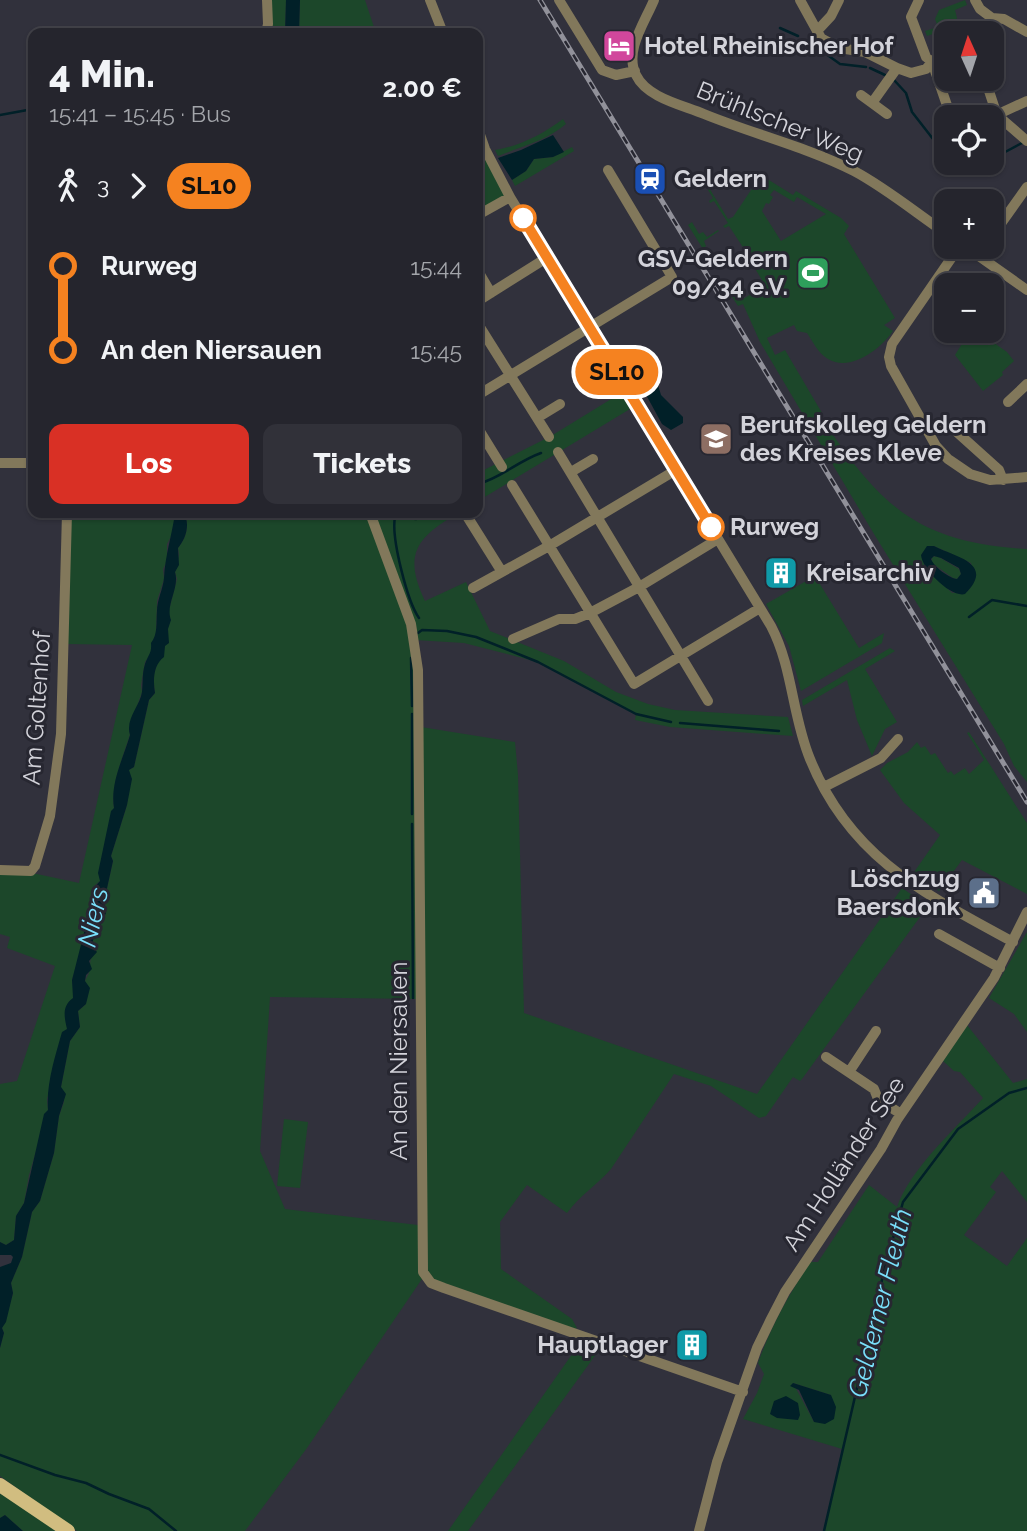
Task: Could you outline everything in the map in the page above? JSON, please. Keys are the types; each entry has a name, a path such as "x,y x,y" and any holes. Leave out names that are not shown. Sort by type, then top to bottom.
{"main road":[{"path":"0,1485 68,1531"}],"street":[{"path":"267,0 267,28"},
{"path":"430,0 441,28"},
{"path":"559,0 602,71 613,75 635,71 635,43 654,0"},
{"path":"800,0 821,38 839,48 865,52 911,73 926,69 932,62"},
{"path":"817,31 831,16 839,0"},
{"path":"919,0 911,17 926,57 932,62 947,105"},
{"path":"975,0 979,9 992,18 1004,19 1027,32"},
{"path":"872,103 897,68"},
{"name":"Brühlscher Weg","path":"635,71 643,85 658,95 852,171 934,225"},
{"path":"861,95 887,114"},
{"path":"1004,112 1027,101"},
{"path":"1004,123 1027,141"},
{"path":"483,144 510,197 780,644 810,760 849,826 882,862 921,891 1013,942"},
{"path":"483,392 672,277 608,170"},
{"path":"1004,219 1027,187"},
{"path":"483,212 510,197"},
{"path":"483,298 548,257"},
{"path":"951,259 892,344 889,352 891,366 941,451 962,470 980,478 1003,480 1027,477"},
{"path":"991,259 1027,290"},
{"path":"483,279 491,293"},
{"path":"483,332 549,437"},
{"path":"1008,402 1027,384"},
{"path":"537,418 560,404"},
{"path":"927,430 939,423 949,425 999,470 1003,480"},
{"path":"483,436 502,467"},
{"path":"558,452 708,701"},
{"path":"571,472 593,459"},
{"path":"0,463 28,463"},
{"path":"473,588 676,471"},
{"path":"512,485 634,684 760,608"},
{"name":"Am Goltenhof","path":"0,870 31,871 35,866 50,816 61,734 67,518"},
{"name":"An den Niersauen","path":"372,518 411,624 418,670 423,1272 432,1283 444,1288 743,1392"},
{"path":"468,518 502,572"},
{"path":"513,639 559,619 575,619 590,613 718,539"},
{"path":"824,787 881,758 898,739"},
{"name":"Am Holländer See","path":"699,1531 717,1462 757,1348 785,1292 1000,968 1027,912"},
{"path":"939,934 1000,968"},
{"path":"849,1072 876,1031"},
{"path":"826,1057 874,1088 878,1099 901,1114"}],"green space":[{"path":"270,0 286,0 285,28 269,28"},
{"path":"300,0 365,0 374,28 299,28"},
{"path":"965,0 967,5 955,10 956,21 936,21 939,10"},
{"path":"934,28 934,34 927,36 925,31"},
{"path":"563,119 566,124 551,134 498,156 495,150 531,139"},
{"path":"483,140 510,197 483,212"},
{"path":"572,147 574,151 515,186 512,180 526,171 534,159 553,157"},
{"path":"700,173 728,219 733,217 761,175 793,195 796,191 841,218 849,226 844,234 895,318 884,325 893,331 873,352 846,363 824,357 807,333 797,331 794,325 767,338 775,355 785,350 822,413 811,419 818,431 827,426 867,480 909,517 933,530 960,539 1027,549 1027,782 1014,766 1004,744 874,534 760,342 743,304 738,306 725,286 728,285 735,296 740,294 743,299 761,288 758,283 762,280 751,262 746,264 750,258 729,226 723,226 728,223 714,201 710,203 713,198 700,177 695,179 694,176","holes":["774,190 794,202 797,197 826,214 781,241 762,211 766,203 769,204","934,546 971,563 975,579 968,591 952,593 924,565 922,553"]},
{"path":"692,222 699,234 703,232 707,237 719,231 704,241 706,246 703,249 688,225"},
{"path":"962,343 994,343 1014,361 1002,372 1003,375 983,391 955,355"},
{"path":"621,393 630,409 483,498 483,470 551,436"},
{"path":"69,518 175,518 175,529 167,544 164,579 157,601 156,636 152,652 145,662 142,692 116,780 114,809 100,881 93,887 90,898 93,912 72,980 74,994 67,1029 47,1099 48,1110 29,1175 24,1203 16,1216 14,1240 6,1245 0,1242 0,1084 17,1081 55,966 7,948 10,937 0,934 0,870 79,883 132,645 66,644"},
{"path":"186,518 450,518 433,530 418,548 415,570 425,601 466,582 490,631 564,661 616,692 648,704 675,710 788,717 793,736 670,727 635,720 636,714 538,662 464,643 415,640 421,727 515,742 524,1013 757,1094 902,888 928,906 802,1079 800,1081 793,1077 766,1116 759,1118 711,1086 674,1074 611,1169 567,1213 527,1185 500,1222 501,1269 572,1319 577,1328 424,1276 307,1448 245,1531 77,1531 0,1476 2,1328 13,1294 11,1283 22,1257 32,1212 40,1201 54,1153 59,1116 64,1102 61,1087 70,1041 80,1027 78,1011 86,1004 85,981 89,973 93,940 106,913 104,902 113,861 111,856 127,805 129,770 134,767 149,700 155,693 153,677 168,629 168,614 177,579 175,572 178,548 186,534","holes":["270,997 418,999 426,1226 285,1209 260,1151"]},
{"path":"937,556 959,569 961,574 957,579 932,563 932,557"},
{"path":"815,576 859,648 884,633 882,643 801,691 789,646 766,604"},
{"path":"890,648 895,651 865,669 897,722 885,729 872,756 857,720 847,680 803,706 802,700"},
{"path":"969,732 1027,823 1027,894 962,860 939,891 912,875 940,835 904,803 880,770 887,763 908,752 917,742 921,748 925,746 931,755 935,753 948,773 951,771 954,775 965,768 969,774 984,760 967,733"},
{"path":"1027,932 1027,1032 1014,1014 989,998"},
{"path":"967,1025 1013,1083 1027,1079 1027,1202 1002,1171 990,1187 996,1192 964,1235 1007,1266 1027,1238 1027,1531 824,1531 842,1449 743,1419 764,1374 758,1363 769,1336 810,1262 818,1262 869,1185 897,1207 912,1178 923,1164 983,1098 960,1072 954,1071 943,1061","holes":["793,1383 831,1395 814,1422"]},
{"path":"284,1119 308,1122 300,1188 277,1186"},
{"path":"582,1340 602,1346 468,1531 448,1531"},
{"path":"0,1494 6,1495 60,1531 23,1531 5,1515 0,1518"}],"water":[{"path":"286,0 300,0 299,28 285,28"},
{"path":"553,135 564,152 553,157 534,159 526,171 512,180 498,158"},
{"path":"641,351 649,355 661,395 683,417 683,423 671,430 662,424 626,364 625,359"},
{"name":"Niers","path":"174,518 186,518 186,534 178,548 179,565 175,572 176,584 170,608 169,643 165,646 164,657 156,669 155,693 149,700 134,767 129,770 132,779 111,856 113,861 104,902 106,913 93,940 93,947 97,952 89,961 92,969 86,975 85,981 90,988 86,1004 78,1011 80,1027 70,1041 61,1087 66,1094 59,1116 54,1153 40,1201 32,1212 22,1257 11,1283 13,1293 2,1328 4,1333 0,1348 0,1267 11,1263 13,1257 0,1255 0,1242 6,1245 14,1240 16,1216 24,1203 44,1114 48,1110 52,1071 62,1032 67,1029 65,1008 73,998 72,980 88,917 93,912 91,896 100,881 98,873 111,811 114,808 115,780 130,735 129,724 141,697 144,667 156,632 157,607"},
{"path":"927,546 934,546 969,562 976,575 973,583 965,594 952,592 926,568 921,555","holes":["934,556 959,568 961,574 957,579 942,572 931,559"]},
{"path":"793,1383 831,1395 836,1407 834,1419 825,1424 814,1422 799,1390 790,1386"},
{"path":"786,1396 798,1403 798,1420 777,1418 770,1414 774,1401"},
{"path":"5,1515 23,1531 0,1531 0,1518"}],"waterway":[{"path":"780,28 798,36"},
{"path":"808,41 840,64 866,67"},
{"path":"870,68 885,75"},
{"path":"894,80 906,93 912,112 934,140"},
{"path":"0,115 28,110"},
{"path":"1004,153 1022,143"},
{"path":"483,482 541,453"},
{"path":"395,518 395,539 401,569 419,618"},
{"path":"406,518 419,518"},
{"path":"969,617 992,600 1027,606"},
{"path":"418,633 422,630 447,631 476,637 538,662 636,714 671,722"},
{"path":"411,658 412,706"},
{"path":"412,714 412,814"},
{"path":"680,723 779,731"},
{"path":"412,824 413,998"},
{"name":"Gelderner Fleuth","path":"824,1531 884,1271 903,1202 958,1129 1009,1093 1027,1088"},
{"path":"0,1455 86,1483 149,1509 176,1531"}],"railway":[{"path":"540,0 1027,802"}],"bus line":[{"name":"SL10","path":"523,218 711,527"}],"place":[{"name":"Hotel Rheinischer Hof","path":"619,46"},
{"name":"Geldern","path":"650,179"},
{"name":"GSV-Geldern 09/34 e.V.","path":"813,273"},
{"name":"Berufskolleg Geldern des Kreises Kleve","path":"716,439"},
{"name":"Rurweg","path":"711,527"},
{"name":"Kreisarchiv","path":"781,573"},
{"name":"Löschzug Baersdonk","path":"984,893"},
{"name":"Hauptlager","path":"692,1345"}]}
